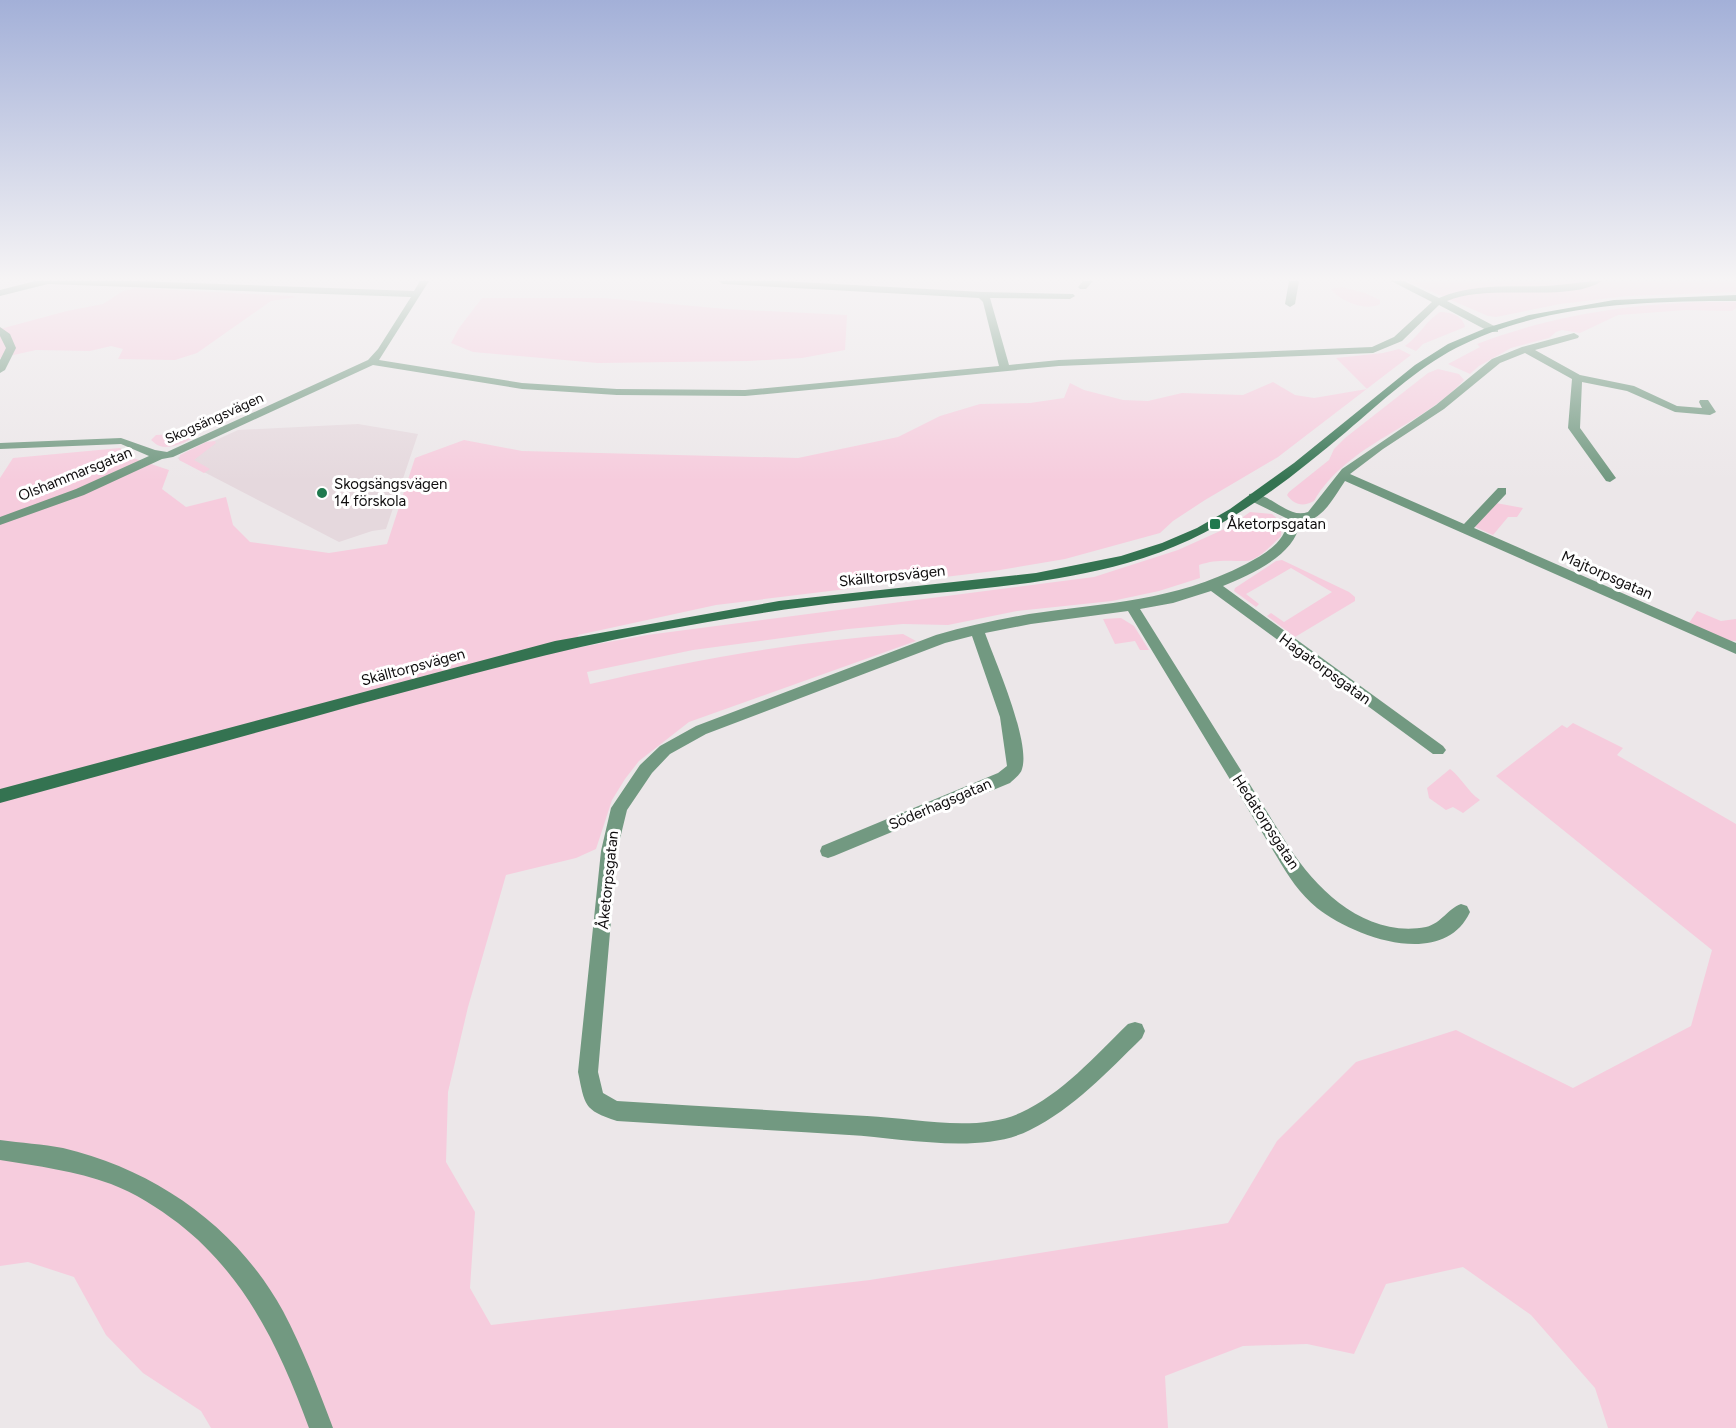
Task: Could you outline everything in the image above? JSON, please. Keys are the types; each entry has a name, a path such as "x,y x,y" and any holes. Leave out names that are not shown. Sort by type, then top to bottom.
{"street":[{"path":"0,369 11,348"},
{"name":"Skogsängsvägen","path":"0,446 122,441 161,455 169,455 372,362 383,348"},
{"path":"1000,348 1005,368"},
{"path":"372,362 522,386 673,393 746,393 1059,363 1315,354 1379,348"},
{"name":"Skälltorpsvägen","path":"0,796 577,642 811,602 1040,578 1107,565 1185,539 1215,524 1326,444 1418,368 1452,348"},
{"path":"1253,497 1294,518 1304,518 1319,509 1344,476 1379,447 1440,407 1496,361 1531,348"},
{"path":"1526,349 1577,378 1630,388 1684,411 1710,412 1704,402"},
{"path":"1577,378 1574,428 1611,478"},
{"name":"Olshammarsgatan","path":"0,521 80,492 161,455"},
{"name":"Majtorpsgatan","path":"1344,476 1736,649"},
{"path":"1465,530 1502,490"},
{"name":"Åketorpsgatan","path":"1134,1031 1073,1091 1023,1123 984,1132 951,1134 871,1126 617,1110 605,1107 594,1099 588,1072 609,851 619,808 646,769 665,750 701,730 941,639 977,629 1034,619 1132,608 1214,586 1275,552 1291,535 1294,518"},
{"name":"Hagatorpsgatan","path":"1214,586 1438,750"},
{"name":"Hedatorpsgatan","path":"1132,608 1245,791 1302,879 1318,898 1360,924 1387,934 1404,936 1419,936 1446,929 1461,912"},
{"name":"Söderhagsgatan","path":"828,851 1004,778 1014,768 1016,755 1001,697 977,629"},
{"path":"0,1150 68,1159 108,1171 146,1188 195,1221 225,1249 264,1302 299,1366 321,1428"}],"shaded area":[{"path":"0,348 104,348 90,351 36,350 0,358"},
{"path":"118,348 205,348 197,353 175,360 118,359 123,349"},
{"path":"462,348 845,348 845,350 802,358 598,363 473,352"},
{"path":"1479,348 1512,348 1479,366 1470,374 1448,364"},
{"path":"1399,349 1411,355 1367,389 1336,358"},
{"path":"1438,369 1459,374 1464,380 1427,411 1346,464 1328,481 1314,501 1299,504 1287,495 1329,460 1334,449 1345,438 1428,373"},
{"path":"1273,382 1295,395 1314,398 1367,389 1278,457 1205,500 1173,521 1160,533 1065,559 994,571 716,605 578,635 581,647 647,635 1094,577 1178,550 1229,527 1250,512 1272,514 1282,523 1281,536 1255,558 1246,561 1217,561 1199,565 1200,578 1159,591 1112,601 1017,611 948,625 903,624 848,629 693,650 587,672 590,684 706,659 824,641 903,634 916,641 689,722 639,761 625,779 612,800 596,849 576,858 506,875 468,1007 448,1092 446,1162 475,1212 470,1288 491,1325 870,1280 1228,1223 1277,1141 1356,1062 1456,1030 1573,1088 1691,1026 1712,950 1496,776 1562,725 1567,728 1573,723 1623,748 1617,755 1736,824 1736,1428 1608,1428 1595,1388 1531,1315 1463,1267 1386,1284 1354,1354 1307,1344 1243,1346 1165,1376 1168,1428 211,1428 201,1411 143,1373 106,1335 74,1277 28,1262 0,1266 0,478 13,458 120,448 133,458 169,470 162,489 186,507 226,497 233,525 250,542 329,553 387,544 415,458 464,440 522,451 798,458 898,437 940,416 980,404 1030,403 1064,398 1070,383 1084,390 1123,400 1148,401 1182,393 1243,395"},
{"name":"Skogsängsvägen 14 förskola","path":"358,424 418,434 386,529 372,531 339,542 177,458 238,430"},
{"path":"198,433 187,441 170,447 159,446 151,440 156,435"},
{"path":"215,441 216,443 194,460 210,469 204,473 179,460 180,455 206,442"},
{"path":"1496,503 1523,508 1517,517 1508,517 1493,535 1475,527"},
{"path":"1282,560 1349,592 1355,597 1355,601 1295,637 1267,616 1271,613 1284,622 1332,592 1291,568 1246,594 1259,604 1256,607 1234,591 1235,588 1276,561"},
{"path":"1697,611 1721,621 1736,619 1736,641 1729,641 1689,623"},
{"path":"1121,618 1134,626 1149,650 1140,650 1135,641 1115,644 1103,619"},
{"path":"1450,769 1480,800 1463,813 1453,807 1446,810 1429,798 1427,788"}],"place":[{"name":"Skogsängsvägen 14 förskola","path":"322,493"},
{"name":"Åketorpsgatan","path":"1215,524"}]}
